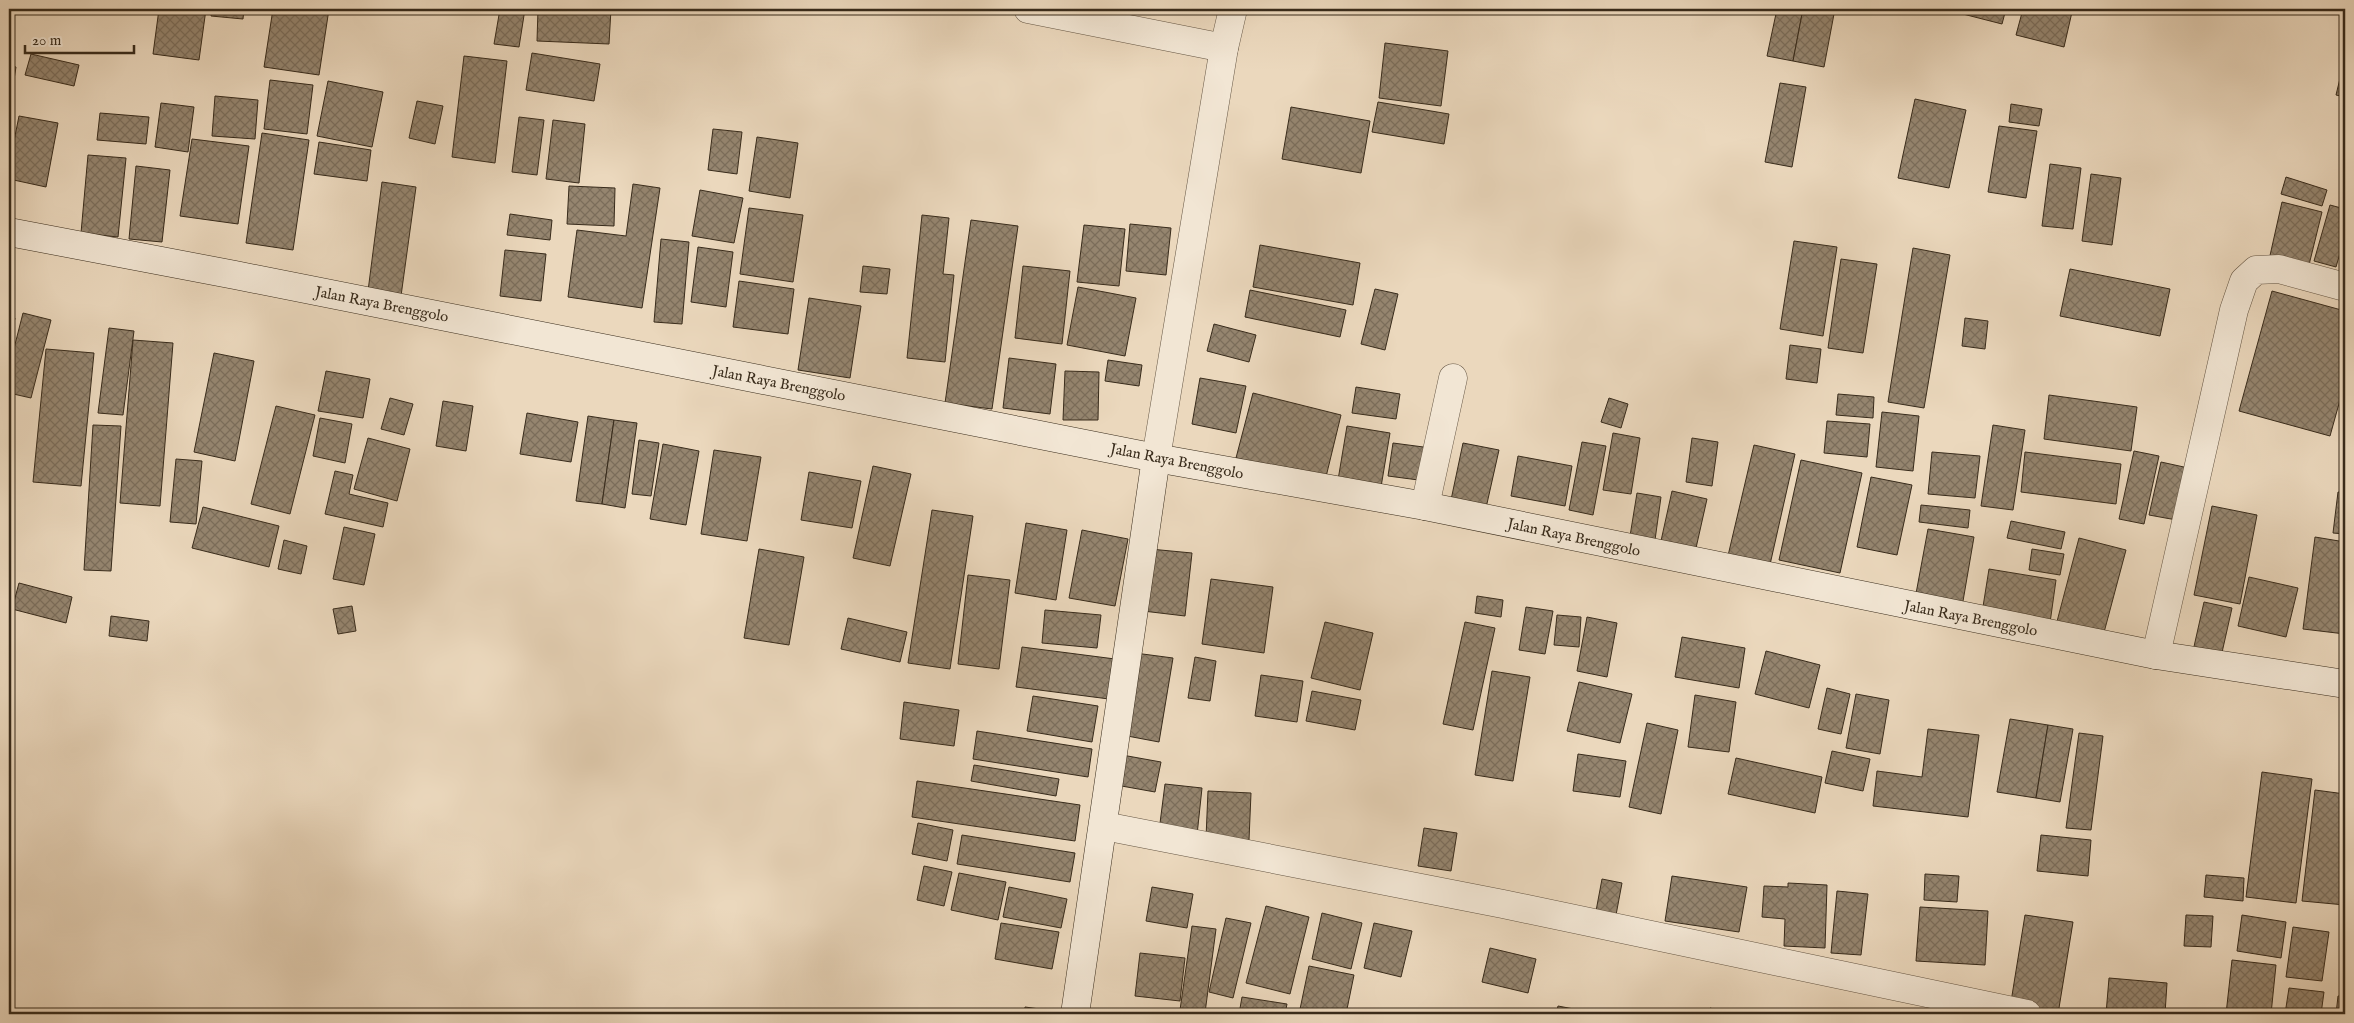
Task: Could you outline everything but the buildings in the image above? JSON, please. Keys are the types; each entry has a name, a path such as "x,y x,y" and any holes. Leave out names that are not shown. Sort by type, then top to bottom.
{"street":[{"path":"1028,9 1224,48"},
{"path":"1076,1014 1156,458 1232,9"},
{"name":"Jalan Raya Brenggolo","path":"9,232 235,275 1156,458 1425,506 2156,655 2345,684"},
{"path":"2156,655 2234,310 2244,281 2256,270 2279,269 2345,287"},
{"path":"1425,506 1453,378"},
{"path":"1104,826 1494,902 2027,1014"}]}
